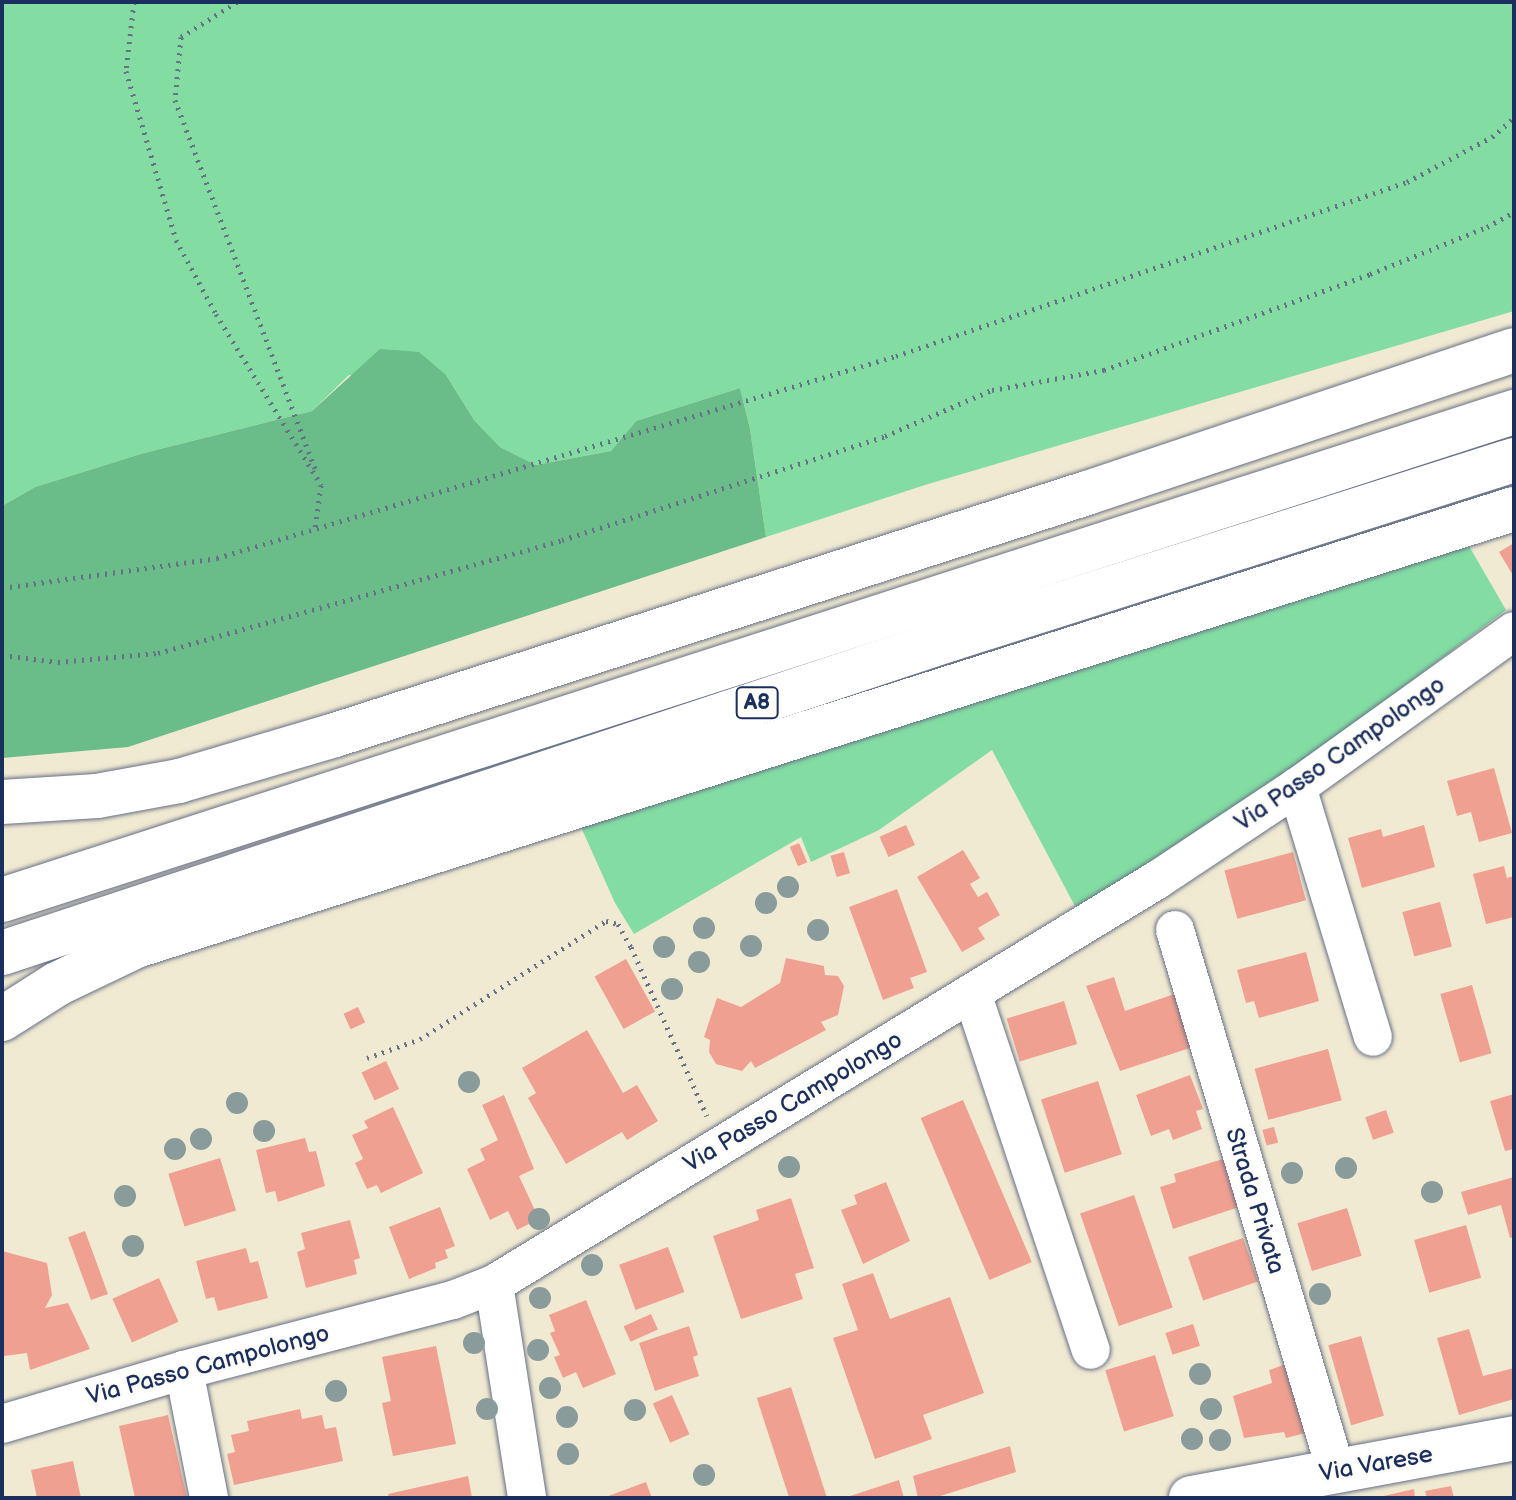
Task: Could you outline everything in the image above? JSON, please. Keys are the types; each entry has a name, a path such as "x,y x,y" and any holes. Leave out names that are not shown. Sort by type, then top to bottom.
{"main road":[{"path":"2,802 97,796 179,781 335,735 1087,493 1514,350"},
{"name":"A8","path":"2,900 1514,412"},
{"name":"A8","path":"2,953 951,639 1514,460"},
{"path":"2,1019 57,984 136,946 1514,509"},
{"name":"Via Varese","path":"1191,1498 1247,1494 1336,1471 1514,1438"}],"street":[{"name":"Via Passo Campolongo","path":"2,1424 184,1370 453,1300 494,1284 1157,880 1511,645"},
{"path":"1297,787 1373,1037"},
{"name":"Strada Privata","path":"1175,930 1336,1471"},
{"path":"972,993 1091,1350"},
{"path":"494,1284 527,1498"},
{"path":"184,1370 209,1498"}],"path":[{"path":"134,2 126,71 176,240 216,314 321,485"},
{"path":"237,2 181,37 175,100 321,485 315,528"},
{"path":"2,588 217,558 896,356 1392,187 1492,137 1514,118"},
{"path":"2,655 58,662 158,653 562,540 885,436 992,390 1104,370 1370,274 1487,227 1514,212"},
{"path":"367,1058 420,1039 606,921 618,924 631,947 721,1146"}],"green space":[{"path":"2,2 1514,2 1514,311 925,485 766,537 750,429 740,388 636,421 611,451 536,465 500,447 474,420 446,375 349,375 312,411 144,453 35,487 2,506"},
{"path":"380,349 419,352 446,375 474,420 500,447 536,465 611,451 636,421 740,388 750,429 766,537 128,747 2,758 2,506 35,487 144,453 312,411"},
{"path":"1469,546 1506,610 1246,805 1077,910 992,750 879,830 811,862 801,837 634,934 615,903 580,825"}],"building":[{"path":"1514,543 1514,577 1499,552"},
{"path":"1494,768 1512,833 1479,842 1471,812 1457,816 1447,781"},
{"path":"906,825 915,845 888,857 880,837"},
{"path":"1424,825 1435,867 1362,888 1348,838 1381,829 1383,837"},
{"path":"799,843 807,862 798,866 790,847"},
{"path":"963,850 980,878 970,884 978,897 987,892 1000,915 978,928 985,939 962,952 917,877"},
{"path":"844,852 850,873 837,877 831,856"},
{"path":"1293,852 1306,900 1237,919 1224,870"},
{"path":"1504,866 1507,878 1514,876 1514,917 1486,924 1473,874"},
{"path":"897,889 927,972 910,978 914,988 883,1000 849,907"},
{"path":"1440,902 1452,946 1414,957 1402,912"},
{"path":"1306,952 1319,1001 1259,1018 1254,1001 1246,1003 1237,970"},
{"path":"786,958 824,966 825,975 838,976 844,986 838,1015 821,1022 826,1030 755,1068 751,1061 742,1071 716,1064 709,1052 710,1040 704,1037 717,998 741,1007 780,983"},
{"path":"626,959 655,1011 624,1029 595,976"},
{"path":"1114,977 1125,1011 1189,989 1199,1045 1120,1071 1086,986"},
{"path":"1472,985 1492,1053 1460,1062 1440,994"},
{"path":"1064,1001 1077,1044 1020,1062 1007,1019"},
{"path":"358,1007 365,1022 351,1029 343,1014"},
{"path":"587,1030 623,1093 637,1085 658,1121 627,1140 622,1132 566,1164 528,1098 536,1093 522,1068"},
{"path":"1328,1049 1342,1100 1268,1120 1255,1069"},
{"path":"386,1061 399,1089 375,1101 362,1072"},
{"path":"1190,1075 1203,1109 1196,1111 1202,1129 1173,1140 1169,1129 1151,1136 1136,1095"},
{"path":"1098,1081 1122,1154 1065,1173 1041,1100"},
{"path":"1514,1094 1514,1149 1505,1151 1490,1101"},
{"path":"504,1095 534,1169 519,1176 539,1219 517,1230 508,1211 490,1220 467,1169 485,1160 480,1149 498,1140 482,1105"},
{"path":"963,1100 1032,1262 989,1280 921,1118"},
{"path":"393,1107 423,1173 381,1193 377,1185 367,1189 355,1163 363,1159 352,1135 368,1128 364,1121"},
{"path":"1386,1110 1394,1133 1373,1140 1365,1117"},
{"path":"1274,1127 1278,1142 1267,1146 1262,1130"},
{"path":"305,1138 309,1152 316,1151 325,1186 278,1202 275,1191 266,1193 256,1150"},
{"path":"220,1158 236,1211 184,1226 168,1174"},
{"path":"1223,1159 1239,1207 1173,1229 1160,1187 1176,1182 1174,1174"},
{"path":"1514,1177 1514,1237 1510,1238 1501,1205 1468,1215 1461,1192"},
{"path":"886,1182 910,1241 863,1264 841,1210 857,1204 854,1195"},
{"path":"1134,1195 1173,1308 1119,1326 1080,1214"},
{"path":"791,1198 814,1268 795,1274 803,1299 741,1319 713,1236 759,1220 756,1210"},
{"path":"440,1207 455,1246 445,1250 448,1258 435,1263 436,1268 409,1279 389,1227"},
{"path":"1347,1208 1362,1256 1312,1271 1297,1223"},
{"path":"350,1220 360,1258 354,1260 357,1274 306,1288 297,1252 305,1249 301,1233"},
{"path":"1466,1225 1481,1278 1429,1293 1414,1240"},
{"path":"85,1231 108,1294 91,1300 68,1237"},
{"path":"1243,1238 1258,1281 1203,1300 1188,1257"},
{"path":"668,1247 684,1292 636,1310 619,1265"},
{"path":"246,1248 250,1263 258,1261 268,1298 218,1311 214,1297 206,1299 196,1261"},
{"path":"2,1251 47,1263 52,1295 45,1308 68,1303 90,1349 30,1370 27,1353 4,1356"},
{"path":"873,1273 890,1319 950,1297 984,1393 923,1415 932,1439 875,1459 833,1338 858,1330 842,1284"},
{"path":"159,1278 179,1322 132,1343 112,1299"},
{"path":"586,1300 616,1374 583,1388 576,1372 563,1378 554,1357 560,1355 550,1333 555,1331 549,1315"},
{"path":"651,1314 658,1330 631,1342 624,1326"},
{"path":"1193,1324 1200,1346 1173,1355 1165,1333"},
{"path":"689,1326 698,1355 693,1357 699,1376 655,1391 639,1343"},
{"path":"1469,1329 1483,1376 1514,1368 1514,1399 1459,1415 1437,1338"},
{"path":"1361,1336 1384,1416 1351,1425 1328,1345"},
{"path":"436,1346 456,1444 393,1456 382,1403 391,1401 382,1357"},
{"path":"1155,1355 1174,1416 1124,1431 1105,1370"},
{"path":"1308,1356 1321,1429 1286,1438 1284,1432 1244,1438 1233,1396 1272,1383 1269,1370"},
{"path":"791,1387 827,1498 789,1498 757,1398"},
{"path":"672,1395 689,1434 670,1443 653,1404"},
{"path":"300,1409 302,1419 322,1415 325,1429 336,1427 343,1461 234,1485 227,1454 235,1452 231,1435 249,1431 247,1421"},
{"path":"168,1415 187,1498 135,1498 119,1426"},
{"path":"1010,1446 1016,1472 934,1498 918,1498 913,1476"},
{"path":"73,1461 81,1498 37,1498 31,1470"},
{"path":"468,1476 472,1498 389,1498 388,1494"},
{"path":"899,1480 904,1498 847,1498 847,1497"},
{"path":"646,1482 652,1498 603,1498"},
{"path":"1451,1486 1454,1498 1427,1498 1425,1491"},
{"path":"1414,1489 1415,1498 1379,1497"}]}
